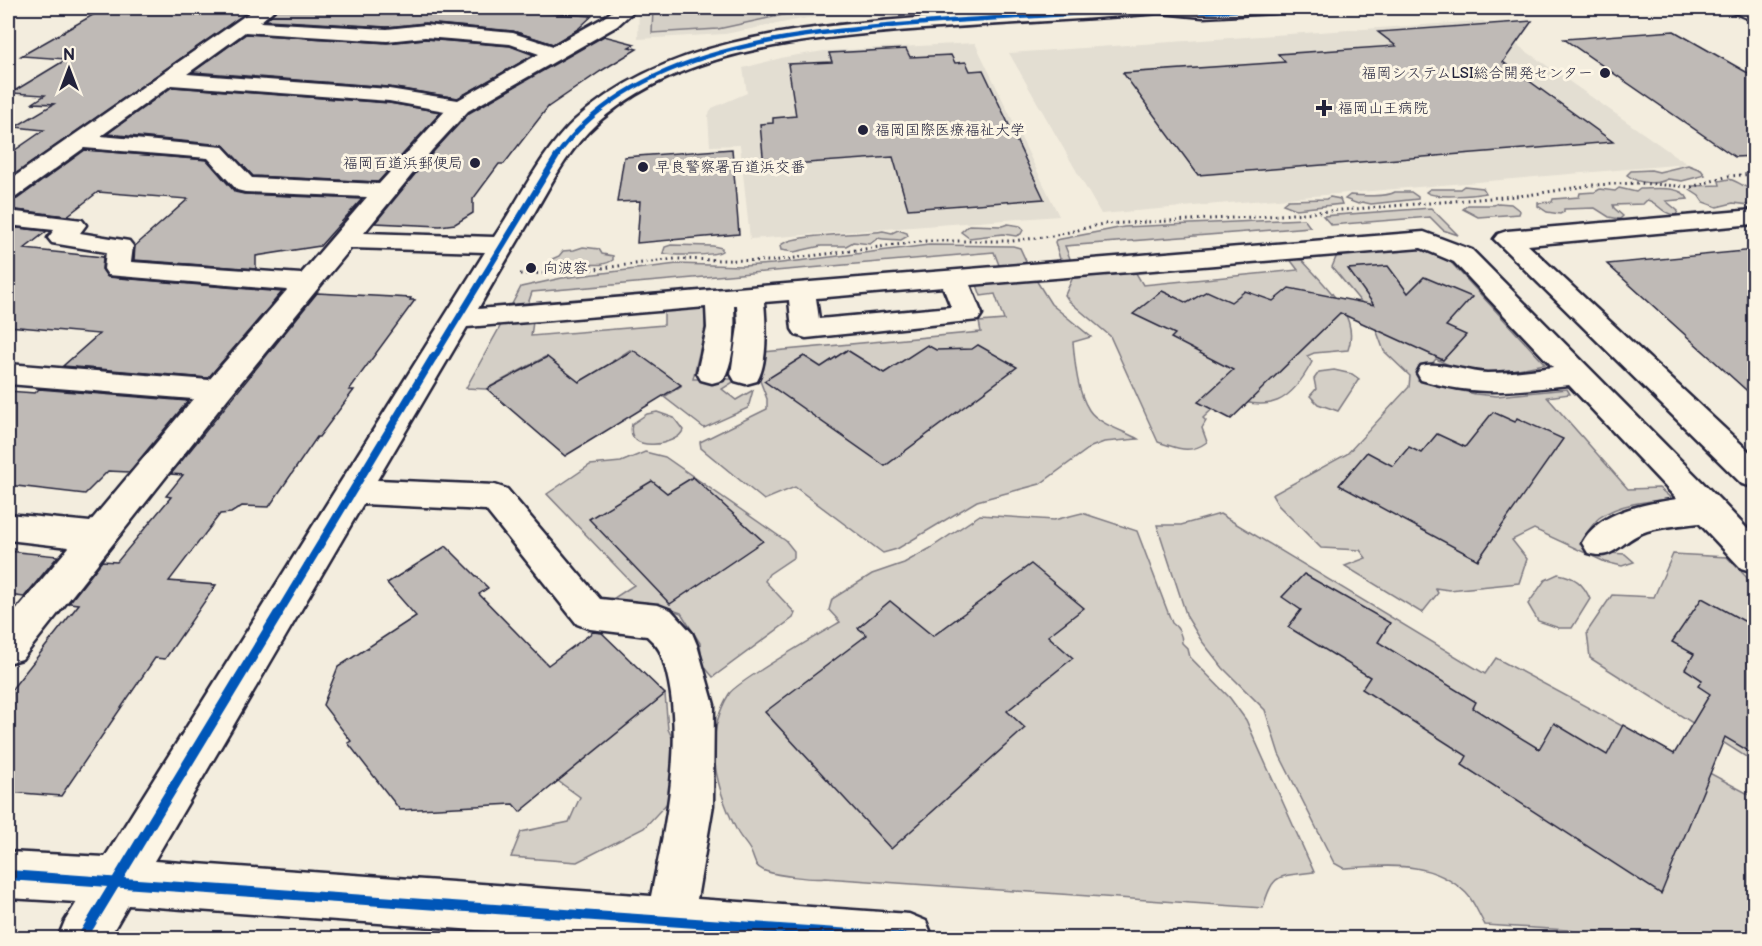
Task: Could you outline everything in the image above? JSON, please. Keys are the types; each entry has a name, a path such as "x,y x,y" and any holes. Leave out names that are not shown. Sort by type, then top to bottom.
{"street":[{"path":"8,192 267,8"},
{"path":"8,647 424,145 461,107 610,22 628,8"},
{"path":"82,939 502,245 558,156 580,127 606,105 632,89 686,63 763,42 801,36 881,26 1159,8 1203,12 1275,8"},
{"path":"1738,8 1755,16"},
{"path":"240,26 387,35 425,31 513,39 554,53"},
{"path":"167,79 389,95 461,107"},
{"path":"80,141 215,152 245,185 385,191"},
{"path":"1755,217 1507,239 1755,475"},
{"path":"8,218 73,225 61,238 120,246 117,268 308,283"},
{"path":"344,240 502,245"},
{"path":"457,319 1424,240 1463,256 1755,558"},
{"path":"801,291 806,329 968,314 953,278"},
{"path":"746,374 752,326 750,295"},
{"path":"712,373 721,328 720,297"},
{"path":"1432,373 1447,378 1486,383 1517,383 1577,374"},
{"path":"8,374 217,392"},
{"path":"352,491 495,498 590,613 658,621 678,645 694,705 694,727 691,805 670,922"},
{"path":"1600,543 1619,527 1652,518 1708,509"},
{"path":"8,527 98,536"},
{"path":"8,875 909,939"}],"path":[{"path":"517,274 562,273 675,260 772,261 926,241 1012,241 1052,236 1103,224 1255,217 1528,195 1592,185 1639,183 1690,187 1729,176 1755,174"}],"shaded area":[{"path":"639,8 927,8 807,18 725,34 638,39"},
{"path":"653,8 839,8 792,13 718,29 652,33"},
{"name":"福岡山王病院","path":"1483,21 1687,164 1101,214 1009,53"},
{"name":"福岡国際医療福祉大学","path":"975,43 1059,216 750,239 740,145 710,146 708,116 712,108 747,93 743,68 785,57 824,51"},
{"path":"1688,165 1701,170 1705,175 1682,181 1668,179 1653,183 1642,182 1627,175 1631,171 1659,172"},
{"path":"1729,179 1754,191 1754,201 1749,205 1733,203 1717,207 1703,202 1690,190 1693,186 1720,185 1719,181"},
{"path":"1464,186 1483,188 1486,193 1446,196 1426,192 1430,189 1460,189"},
{"path":"1619,188 1636,192 1640,189 1674,190 1688,199 1666,201 1678,211 1676,215 1667,213 1647,200 1643,204 1613,205 1623,216 1620,219 1609,217 1595,208 1564,209 1564,212 1560,214 1547,212 1538,206 1538,203 1552,202 1553,199 1579,197 1580,193 1595,192 1600,189 1615,191"},
{"path":"1411,192 1418,199 1358,204 1345,199 1350,195 1367,196"},
{"path":"1330,197 1340,199 1342,204 1296,209 1283,204 1288,200"},
{"path":"1511,204 1520,211 1519,214 1478,217 1463,209 1468,205"},
{"path":"1431,208 1458,235 1443,230 1430,217 1331,225 1323,216"},
{"path":"1304,219 1310,227 1065,246 1071,261 1060,259 1055,242 1124,227"},
{"path":"1008,224 1020,226 1023,230 1021,234 969,238 961,232 969,225 1002,226"},
{"path":"898,230 907,233 908,236 901,240 878,238 870,244 853,242 846,246 821,246 794,252 781,250 780,246 798,239 883,231 892,233"},
{"path":"671,245 713,246 722,248 722,251 693,255 663,253 665,247"},
{"path":"929,245 1013,246 1020,248 1026,261 1024,264 999,265 994,252 532,292 528,304 511,306 521,287 562,278 677,264 742,266 773,264"},
{"path":"583,247 599,249 602,254 613,256 613,260 601,264 579,264 563,268 550,263 550,260 559,256 563,251"},
{"path":"1417,247 1445,256 1545,364 1489,373 1464,370 1436,359 1418,380 1475,394 1497,396 1567,389 1570,394 1547,397 1628,489 1659,488 1672,499 1634,504 1607,513 1592,525 1582,540 1609,553 1625,554 1634,562 1622,566 1605,562 1534,529 1512,540 1527,559 1519,583 1449,590 1435,588 1438,593 1422,613 1345,566 1366,558 1360,550 1321,548 1278,505 1272,495 1347,454 1409,387 1410,376 1384,351 1370,313 1332,267 1337,255"},
{"path":"1289,258 1302,260 1338,301 1349,325 1351,337 1348,350 1314,353 1307,356 1312,362 1304,376 1296,387 1278,401 1255,404 1226,396 1203,418 1206,421 1202,428 1207,442 1189,449 1158,442 1110,336 1065,295 1073,277 1136,273 1143,285 1298,270"},
{"path":"1036,280 1051,304 1091,337 1073,342 1079,386 1089,410 1098,419 1138,439 1104,442 1091,447 1040,484 977,501 897,549 883,553 795,487 764,500 701,448 700,442 767,409 767,399 757,373 763,352 981,332 979,322 1004,320 995,294 981,296 977,285"},
{"path":"705,308 705,328 693,379 738,379 722,389 736,400 753,390 748,408 704,428 664,397 681,386 630,350 613,361 615,363 578,383 545,357 486,389 466,388 501,325 533,322 531,336 664,325 664,311"},
{"path":"1334,370 1352,374 1359,379 1338,411 1318,404 1310,396 1316,389 1314,379 1319,372"},
{"path":"657,412 674,418 683,430 672,440 663,443 644,443 636,440 632,434 632,424 647,414"},
{"path":"645,452 665,457 786,541 794,551 794,557 769,574 765,581 795,613 793,618 713,677 702,664 700,643 681,613 654,604 608,602 634,585 547,494 590,465 621,462"},
{"path":"1082,513 1137,531 1172,623 1181,634 1182,643 1188,649 1190,657 1230,698 1246,720 1314,872 1279,878 1270,887 1263,908 803,878 775,874 758,867 730,816 718,782 714,746 716,728 729,694 762,669 840,622 829,610 832,599 872,574 904,563 929,549 980,515 1054,520"},
{"path":"1220,514 1485,674 1496,658 1754,797 1754,938 1699,938 1595,932 1588,935 1568,930 1485,925 1466,893 1453,882 1438,874 1408,867 1343,868 1334,863 1279,754 1265,710 1223,668 1201,640 1187,617 1157,525 1181,525"},
{"path":"1673,554 1727,557 1754,585 1754,762 1590,658 1587,632 1612,595 1654,597"},
{"path":"1558,574 1578,582 1590,599 1572,628 1559,628 1538,621 1528,604 1545,580"},
{"path":"665,694 668,729 679,752 670,800 644,828 577,862 511,857 521,832 569,822 580,797 558,781"}],"building":[{"path":"105,8 253,8 8,179 8,155 44,130 15,127 54,104 33,103 45,95 11,93 67,59 21,56"},
{"path":"278,8 422,13 428,8 471,8 592,16 578,29 553,44 513,31 425,23 387,27 266,20"},
{"path":"1532,21 1503,62 1613,142 1198,175 1123,73 1285,62 1278,54 1396,46 1378,32"},
{"path":"1674,31 1755,77 1755,156 1735,157 1564,39"},
{"path":"246,34 387,43 425,39 510,46 534,55 458,98 389,87 193,72"},
{"path":"604,36 635,44 629,47 637,49 548,107 504,164 499,164 473,199 473,213 455,224 440,226 375,223 434,151 469,113"},
{"path":"906,49 910,57 951,55 955,63 966,62 970,71 983,70 1044,199 908,209 893,157 764,166 760,124 773,123 773,118 796,116 788,64 832,62 829,53"},
{"path":"172,87 389,103 441,112 378,182 253,176 223,145 107,134"},
{"path":"732,149 739,234 637,243 640,201 617,202 624,157"},
{"path":"85,150 207,160 235,192 244,194 362,199 320,246 256,256 256,269 134,260 135,246 188,199 98,192 67,216 8,209 8,201 17,199"},
{"path":"8,227 47,231 24,249 103,257 102,269 108,277 282,292 208,378 63,366 99,334 8,326"},
{"path":"1755,250 1755,398 1607,264"},
{"path":"1388,266 1408,293 1424,277 1472,297 1446,326 1466,335 1443,360 1340,313 1231,419 1198,402 1233,370 1171,338 1175,334 1133,314 1162,291 1187,303 1207,291 1231,302 1245,291 1273,301 1289,288 1374,305 1348,269"},
{"path":"317,293 415,300 349,390 354,390 317,437 269,507 242,506 231,513 220,514 169,581 216,585 165,659 155,658 61,796 8,792 8,694 79,604 69,603 102,561 117,562 171,497 166,496 183,475 171,474"},
{"path":"927,345 936,350 972,349 978,345 1017,367 885,466 764,381 804,356 821,367 847,350 884,373"},
{"path":"633,350 681,385 565,456 487,389 547,357 579,382"},
{"path":"39,389 188,401 129,472 108,471 85,494 8,485 8,391 35,393"},
{"path":"1493,412 1515,422 1517,418 1563,439 1478,560 1339,485 1367,452 1393,466 1409,447 1421,453 1437,434 1465,447"},
{"path":"693,477 763,541 670,604 589,519 652,481 667,493"},
{"path":"446,546 488,588 479,594 548,665 593,632 602,633 665,694 520,812 513,804 400,810 348,743 351,741 323,705 338,667 416,616 387,583"},
{"path":"8,551 58,556 24,597 8,595"},
{"path":"1031,564 1084,608 1048,636 1073,658 1007,711 1025,728 891,849 765,712 867,635 858,628 890,601 933,636"},
{"path":"1304,574 1390,623 1378,642 1476,702 1473,708 1539,749 1554,723 1607,755 1623,725 1674,754 1710,694 1698,686 1702,680 1685,669 1694,654 1672,642 1702,598 1755,627 1755,755 1725,737 1661,894 1462,765 1467,756 1362,689 1370,677 1288,627 1301,610 1282,597"}],"cycle path":[{"path":"1159,8 1203,12 1275,8"},
{"path":"82,938 540,182 560,151 583,125 618,98 657,76 697,60 783,39 828,32 916,24 1161,8"},
{"path":"8,875 909,938"}],"place":[{"name":"福岡システムLSI総合開発センター","path":"1605,73"},
{"name":"福岡山王病院","path":"1324,108"},
{"name":"福岡国際医療福祉大学","path":"863,130"},
{"name":"福岡百道浜郵便局","path":"475,163"},
{"name":"早良警察署百道浜交番","path":"643,167"},
{"name":"向波容","path":"531,268"}]}
